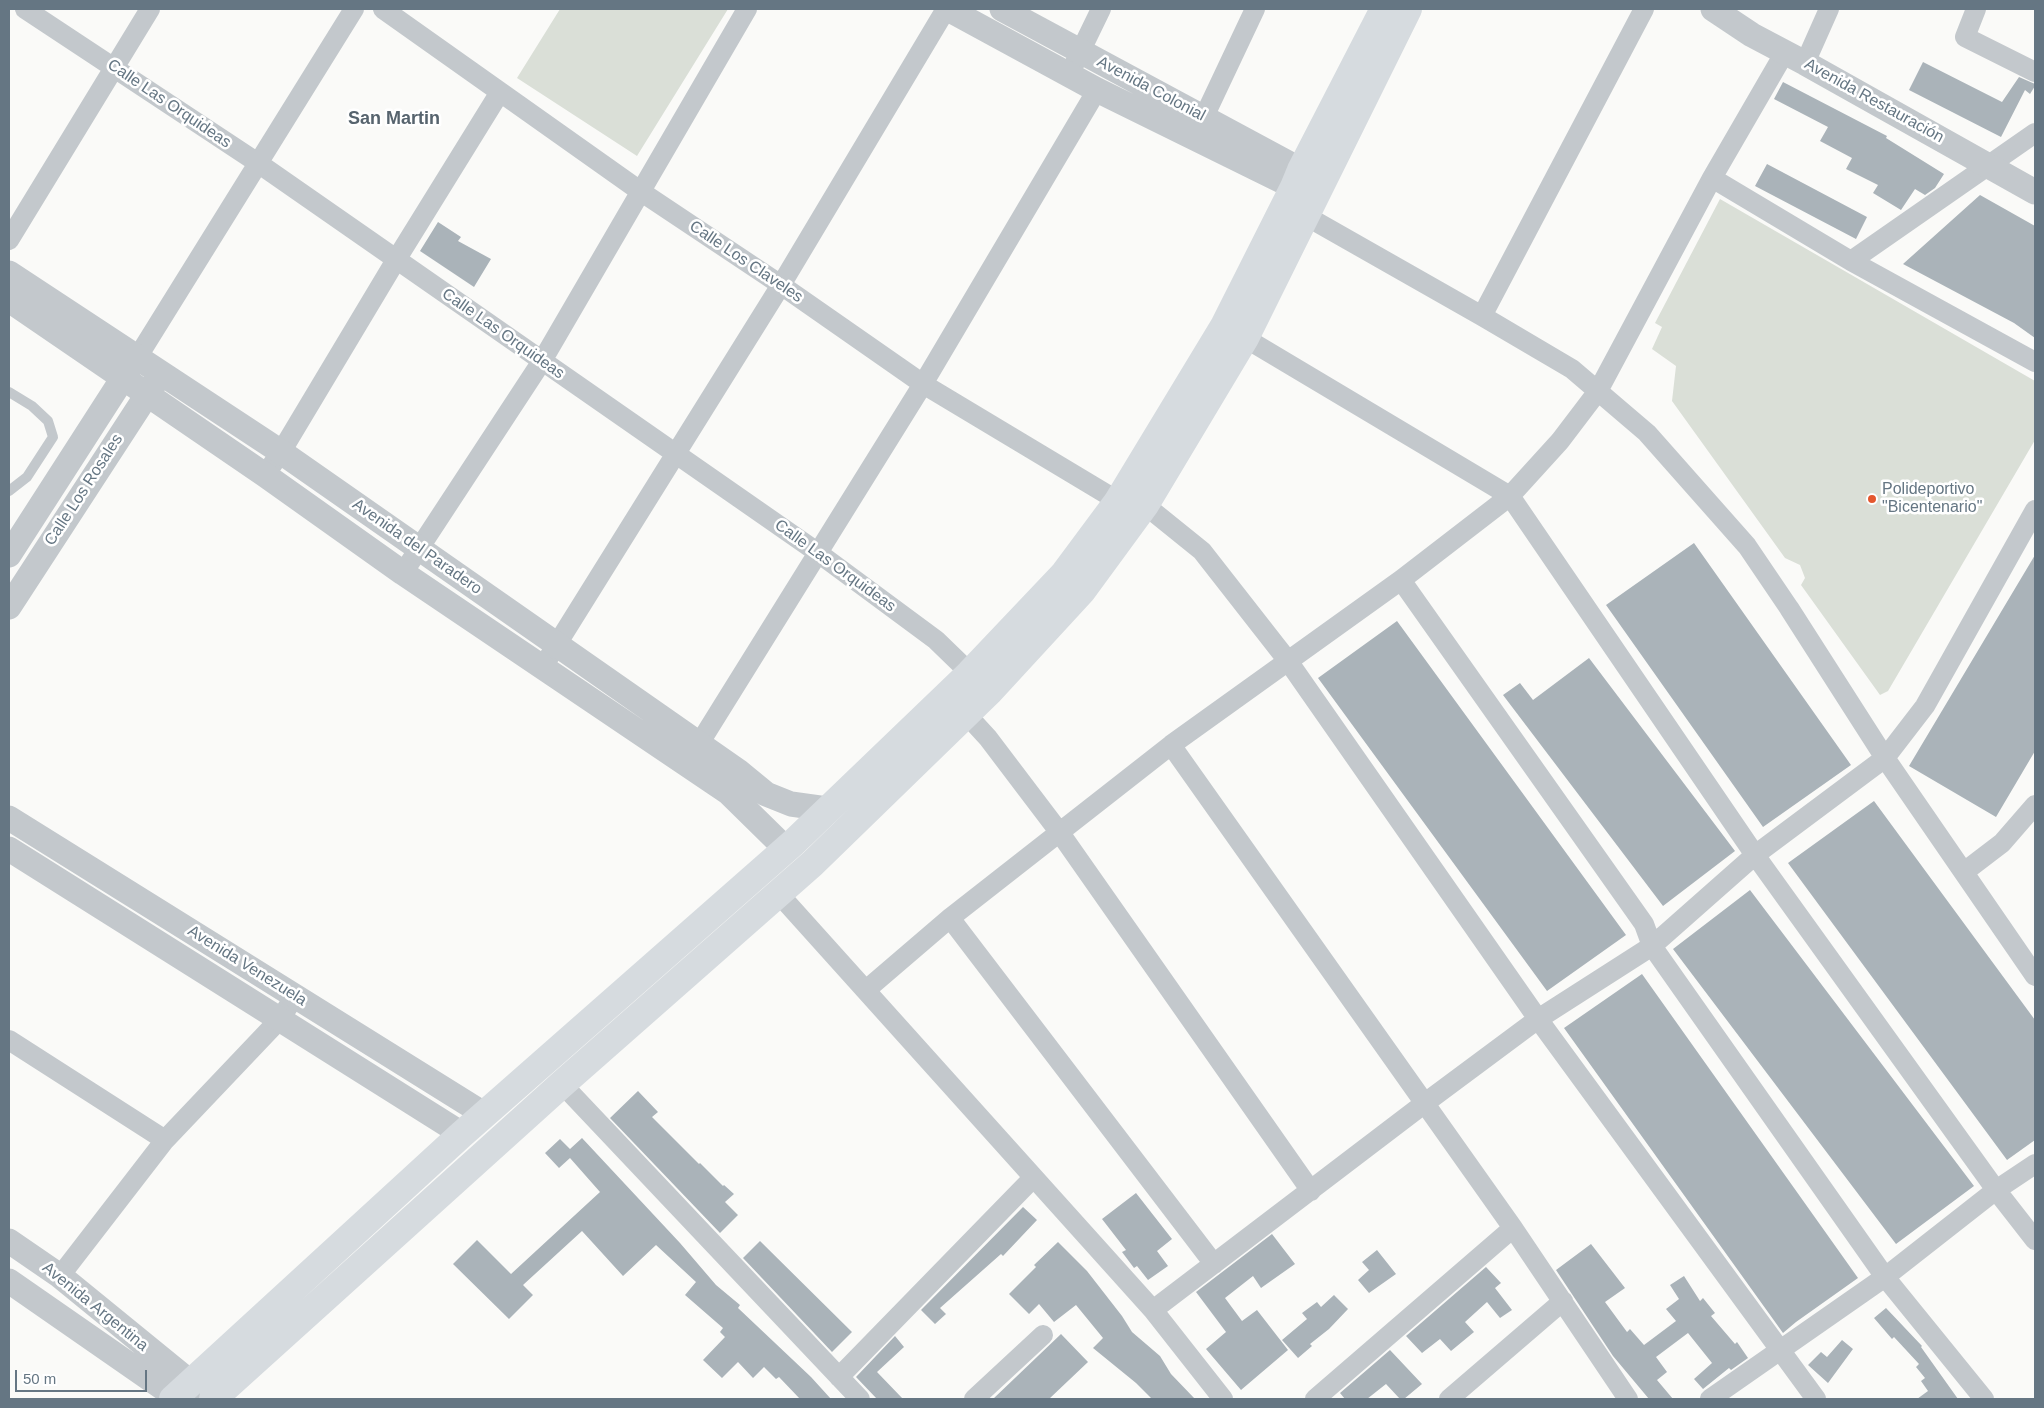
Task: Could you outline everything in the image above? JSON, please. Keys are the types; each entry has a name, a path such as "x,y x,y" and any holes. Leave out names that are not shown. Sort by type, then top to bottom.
{"main road":[{"path":"184,1395 484,1114 789,846 970,673 1063,575 1118,500 1224,326 1384,9"},
{"path":"213,1399 562,1084 812,864 966,714 1082,591 1145,505 1245,338 1408,9"},
{"path":"789,846 812,864"}],"street":[{"name":"Calle Las Orquideas","path":"25,9 258,163 818,552 936,640 970,673"},
{"path":"9,240 150,9"},
{"path":"137,358 354,9"},
{"name":"Calle Los Claveles","path":"383,9 640,191 782,284 923,384 1118,500"},
{"path":"403,573 418,547 542,361 747,9"},
{"path":"542,667 782,284 947,9 1097,90 1298,178"},
{"name":"Avenida Colonial","path":"1002,9 1204,118 1298,178"},
{"path":"1069,74 1101,9"},
{"path":"1204,118 1254,9"},
{"path":"1482,316 1644,9"},
{"name":"Avenida Restauración","path":"1713,9 1752,35 1795,57 2035,192"},
{"path":"866,990 950,918 1170,745 1401,580 1510,496 1560,441 1598,391 1712,178 1829,9"},
{"path":"1976,9 1964,37 2035,72"},
{"path":"699,744 923,384 1097,90"},
{"path":"265,475 281,452 396,260 500,92"},
{"path":"1851,261 2035,133"},
{"path":"1712,178 1851,261 2035,362"},
{"path":"1306,216 1482,316 1572,370 1647,433 1747,546 1885,758 2035,976"},
{"name":"Avenida del Paradero","path":"9,274 281,452 738,771 766,794 791,804 827,809"},
{"name":"Avenida del Paradero","path":"9,300 265,475 403,573 729,792 789,846"},
{"path":"1245,338 1510,496 1755,855 1996,1190 2035,1240"},
{"name":"Calle Los Rosales","path":"9,555 122,378 137,358"},
{"name":"Calle Los Rosales","path":"9,607 161,374"},
{"path":"1145,505 1202,551 1288,661 1538,1019 1816,1399"},
{"path":"1152,1310 1538,1019 1652,946 1755,855 1885,758 1925,706 2035,510"},
{"path":"1401,580 1644,924 1652,946 1885,1277 1984,1399"},
{"path":"966,714 988,738 1060,832 1311,1191"},
{"path":"1170,745 1513,1228 1628,1399"},
{"path":"1964,872 2002,843 2035,805"},
{"name":"Avenida Venezuela","path":"9,818 484,1114"},
{"name":"Avenida Venezuela","path":"9,850 462,1134"},
{"path":"778,894 1152,1310 1223,1399"},
{"path":"950,918 1214,1264"},
{"path":"60,1276 165,1140 280,1019 294,996"},
{"path":"9,1040 165,1140"},
{"path":"562,1084 860,1399"},
{"path":"1710,1399 1885,1277 1996,1190 2035,1164"},
{"path":"839,1377 1033,1178"},
{"path":"1315,1399 1513,1228"},
{"name":"Avenida Argentina","path":"9,1241 60,1276 184,1395"},
{"name":"Avenida Argentina","path":"9,1282 184,1395"},
{"path":"1449,1399 1562,1301"},
{"path":"974,1399 1043,1335"}],"lane":[{"path":"9,392 32,406 48,421 53,437 26,478 9,491"}],"shaded area":[{"path":"560,9 728,9 637,156 517,78"},
{"name":"Polideportivo \"Bicentenario\"","path":"1720,199 2035,381 2035,440 1888,691 1880,695 1801,585 1805,578 1800,565 1785,558 1672,401 1676,366 1652,349 1662,327 1655,323"}],"building":[{"path":"1923,62 2002,102 2019,77 2035,84 2035,86 2030,94 2025,90 2001,137 1909,90"},
{"path":"1783,82 1887,136 1886,138 1944,174 1935,188 1925,195 1915,189 1901,210 1873,193 1878,185 1846,169 1852,158 1820,141 1828,127 1774,99"},
{"path":"1767,164 1867,217 1856,239 1755,186"},
{"path":"1980,195 2035,226 2035,338 2014,323 1903,264"},
{"path":"438,222 461,237 458,241 491,259 474,287 420,251"},
{"path":"1694,543 1851,765 1763,827 1606,605"},
{"path":"2035,555 2035,751 1996,817 1909,766"},
{"path":"1397,621 1626,935 1547,991 1318,678"},
{"path":"1589,658 1735,851 1663,906 1503,695 1520,683 1533,700"},
{"path":"1874,801 2035,1020 2035,1140 2007,1160 1788,863"},
{"path":"1750,890 1974,1186 1896,1244 1673,949"},
{"path":"1642,974 1858,1278 1783,1333 1564,1028"},
{"path":"638,1091 658,1112 652,1117 699,1164 734,1194 725,1202 738,1215 720,1233 610,1118"},
{"path":"582,1138 680,1243 716,1285 740,1305 738,1308 811,1377 831,1399 800,1399 779,1377 776,1379 764,1367 753,1378 738,1362 722,1378 703,1360 725,1337 720,1332 723,1328 685,1295 696,1282 656,1245 623,1276 582,1231 523,1285 533,1295 509,1319 453,1264 477,1240 511,1274 600,1192 570,1158 559,1168 545,1153 560,1139 570,1149"},
{"path":"1136,1193 1172,1239 1157,1251 1168,1266 1148,1280 1137,1266 1134,1268 1122,1252 1126,1250 1102,1219"},
{"path":"1023,1207 1037,1220 1003,1256 1001,1254 940,1308 946,1314 935,1324 921,1310"},
{"path":"1272,1234 1295,1264 1261,1288 1253,1276 1225,1298 1242,1321 1257,1310 1288,1350 1241,1390 1206,1349 1226,1332 1196,1292"},
{"path":"760,1241 852,1332 832,1352 743,1258"},
{"path":"1058,1242 1087,1271 1132,1332 1160,1356 1171,1374 1195,1399 1152,1399 1136,1383 1093,1348 1103,1338 1076,1305 1054,1322 1039,1304 1029,1314 1009,1294 1036,1267 1034,1265"},
{"path":"1591,1244 1625,1288 1605,1302 1627,1332 1630,1329 1644,1345 1676,1321 1666,1309 1679,1299 1670,1285 1684,1276 1700,1301 1703,1298 1715,1313 1711,1316 1735,1344 1737,1342 1748,1358 1731,1370 1729,1368 1703,1389 1694,1379 1712,1363 1688,1333 1656,1357 1667,1372 1657,1380 1673,1399 1649,1399 1613,1356 1556,1270"},
{"path":"1377,1250 1396,1274 1369,1293 1358,1280 1369,1270 1362,1262"},
{"path":"1486,1267 1501,1283 1495,1288 1512,1310 1500,1318 1487,1302 1465,1322 1474,1332 1451,1351 1440,1339 1422,1353 1406,1336"},
{"path":"1334,1295 1348,1309 1329,1329 1310,1344 1312,1346 1298,1358 1282,1340 1307,1319 1302,1313 1317,1302 1321,1307"},
{"path":"1886,1308 1922,1346 1958,1399 1917,1399 1928,1391 1921,1381 1925,1378 1916,1367 1919,1364 1894,1337 1892,1339 1874,1318"},
{"path":"1061,1334 1088,1362 1049,1399 993,1399"},
{"path":"895,1336 904,1347 877,1372 903,1399 877,1399 856,1377"},
{"path":"1842,1340 1853,1349 1828,1383 1808,1365 1821,1352 1827,1357"},
{"path":"1390,1350 1422,1384 1404,1399 1400,1399 1386,1384 1367,1399 1345,1399 1340,1393"}],"place":[{"name":"Polideportivo \"Bicentenario\"","path":"1872,499"}],"district":[{"name":"San Martin","path":"394,119"}]}
